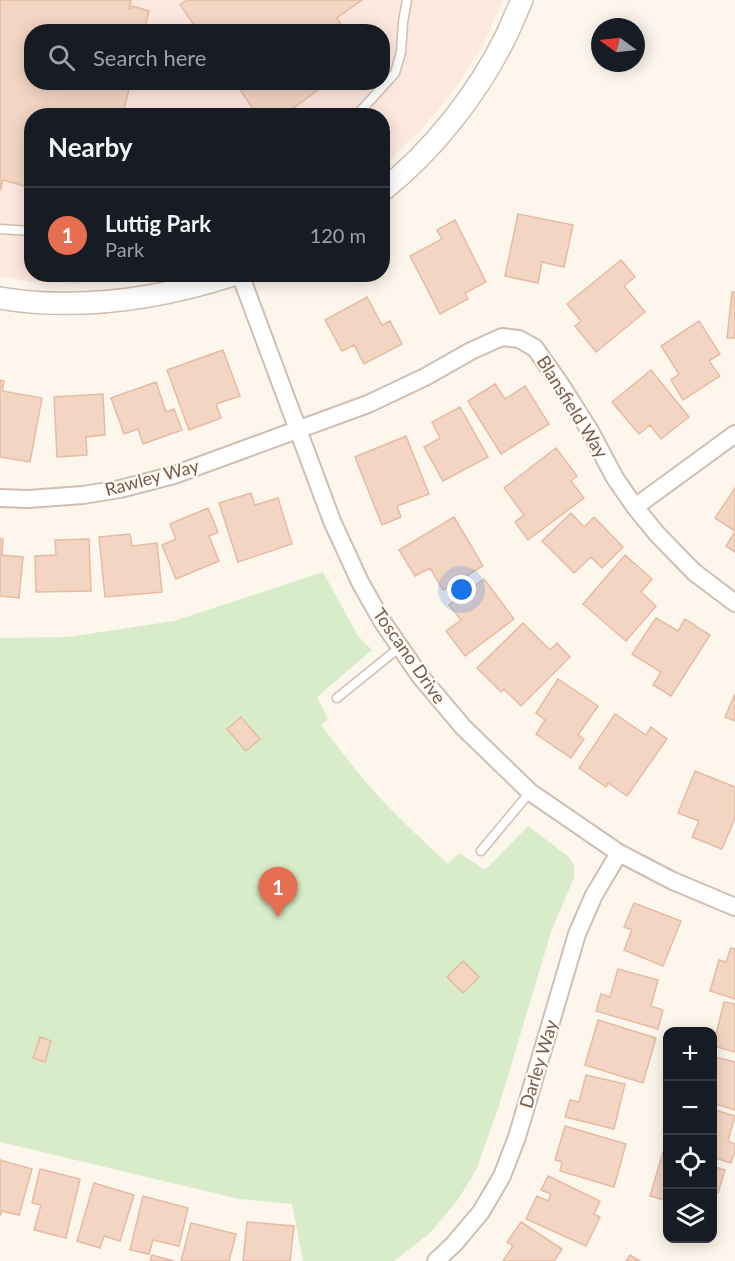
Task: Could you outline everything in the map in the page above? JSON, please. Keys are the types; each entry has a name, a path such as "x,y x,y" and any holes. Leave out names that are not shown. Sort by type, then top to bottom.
{"street":[{"path":"390,184 417,160 443,131 477,85 506,36 522,0"},
{"path":"0,298 47,303 106,302 164,294 212,282"},
{"name":"Toscano Drive","path":"241,282 332,521 360,582 382,621 420,676 463,727 530,792 619,853 674,881 735,907"},
{"name":"Blansfield Way","path":"298,430 378,399 425,377 487,343 502,337 519,339 535,348 590,431 615,478 657,534 694,572 735,603"},
{"name":"Rawley Way","path":"0,498 28,499 83,495 120,489 174,475 298,430"},
{"path":"635,507 735,434"},
{"name":"Darley Way","path":"436,1261 481,1212 502,1176 517,1137 578,934 594,895 619,853"}],"lane":[{"path":"390,79 395,73 400,52 407,0"},
{"path":"363,108 380,90"},
{"path":"0,229 24,230"},
{"path":"337,698 400,647"},
{"path":"481,851 530,792"}],"shaded area":[{"path":"0,0 503,0 484,43 457,86 420,131 390,159 390,108 24,108 24,280 0,276"},
{"path":"43,282 110,282 75,284"}],"green space":[{"path":"323,572 358,636 372,650 317,697 328,719 321,725 380,798 448,864 459,853 485,870 528,826 569,857 574,866 574,878 552,929 499,1106 476,1170 457,1201 430,1233 394,1261 303,1261 292,1204 239,1199 0,1142 0,638 68,637 174,621"}],"building":[{"path":"0,0 131,0 129,9 132,6 149,11 146,24 24,24 24,90 129,90 124,108 24,108 24,186 3,180 0,191"},
{"path":"187,0 362,0 337,18 341,24 193,24 180,5"},
{"path":"240,90 318,90 294,108 253,108"},
{"path":"518,214 573,225 564,267 542,262 538,283 505,276"},
{"path":"455,220 486,282 465,293 468,299 440,314 410,256 442,239 437,230"},
{"path":"621,260 635,277 624,286 645,312 596,352 575,326 581,321 567,304"},
{"path":"732,292 735,292 735,338 727,338"},
{"path":"367,297 382,325 390,321 402,344 364,364 354,345 342,351 325,320"},
{"path":"699,321 720,354 709,361 720,376 683,400 671,380 679,374 661,346"},
{"path":"223,350 240,396 216,404 221,418 189,430 167,370"},
{"path":"651,370 689,417 661,439 650,425 639,434 612,402"},
{"path":"0,380 4,381 2,391 42,398 30,462 0,457"},
{"path":"156,382 166,412 174,409 182,430 143,444 138,429 124,434 111,398"},
{"path":"495,384 505,399 525,386 549,424 501,454 468,401"},
{"path":"103,394 105,435 86,437 87,455 57,457 54,397"},
{"path":"460,407 488,457 443,481 424,447 440,438 432,422"},
{"path":"406,436 429,494 397,506 401,517 382,525 355,457"},
{"path":"556,448 577,476 571,481 584,498 528,540 515,522 524,515 504,488"},
{"path":"735,488 735,531 715,518"},
{"path":"251,493 255,505 278,498 292,544 238,562 219,503"},
{"path":"208,508 218,532 209,536 219,561 176,579 162,545 176,539 170,524"},
{"path":"571,513 584,527 594,517 623,547 602,568 591,557 574,573 542,541"},
{"path":"454,517 483,566 443,590 430,568 415,576 399,550"},
{"path":"735,532 735,552 726,546"},
{"path":"130,534 132,546 157,543 162,592 105,597 99,537"},
{"path":"0,539 3,539 2,555 23,557 19,598 0,596"},
{"path":"89,539 91,591 36,592 35,556 56,555 55,540"},
{"path":"625,555 652,579 641,592 656,606 626,641 583,604"},
{"path":"484,579 514,619 465,656 446,631 461,620 449,605"},
{"path":"656,618 678,631 685,619 710,635 671,696 653,685 661,672 632,654"},
{"path":"523,623 550,650 557,643 570,657 521,706 504,689 501,692 477,668"},
{"path":"558,679 598,706 578,735 584,739 571,758 536,734 545,720 536,713"},
{"path":"735,694 735,721 725,717"},
{"path":"615,714 646,735 651,727 667,739 627,796 608,783 606,787 579,768"},
{"path":"241,717 260,739 246,751 227,729"},
{"path":"695,771 735,787 735,818 722,849 692,837 699,821 678,813"},
{"path":"634,903 681,921 663,966 624,950 632,930 624,927"},
{"path":"731,948 735,949 735,999 710,991 719,960 726,962"},
{"path":"463,961 479,977 463,993 447,977"},
{"path":"618,969 658,980 651,1006 663,1010 658,1029 596,1011 601,994 610,997"},
{"path":"724,1002 735,1004 735,1052 717,1047 717,1030"},
{"path":"598,1020 656,1038 643,1083 585,1065"},
{"path":"40,1037 51,1041 45,1062 33,1058"},
{"path":"717,1057 735,1062 735,1110 717,1105"},
{"path":"586,1075 625,1084 614,1129 565,1117 570,1100 579,1102"},
{"path":"717,1111 735,1116 728,1141 735,1144 731,1163 717,1159"},
{"path":"565,1126 626,1144 614,1187 560,1171 562,1162 555,1160"},
{"path":"663,1152 663,1200 650,1196"},
{"path":"0,1160 32,1169 19,1215 2,1211 0,1216"},
{"path":"717,1168 725,1170 717,1193"},
{"path":"40,1169 80,1179 66,1238 34,1230 41,1205 32,1203"},
{"path":"548,1176 600,1201 594,1214 600,1217 586,1246 526,1219 537,1196 548,1201 551,1194 541,1190"},
{"path":"94,1183 134,1195 120,1241 104,1236 100,1248 77,1241"},
{"path":"143,1196 188,1208 179,1246 153,1240 149,1254 130,1250"},
{"path":"247,1222 294,1226 290,1261 243,1261"},
{"path":"521,1222 562,1249 554,1261 503,1261 513,1246 507,1242"},
{"path":"191,1223 236,1234 229,1261 181,1261"},
{"path":"152,1255 174,1261 150,1261"},
{"path":"630,1255 640,1261 626,1261"}],"place":[{"name":"Luttig Park","path":"278,917"}]}
